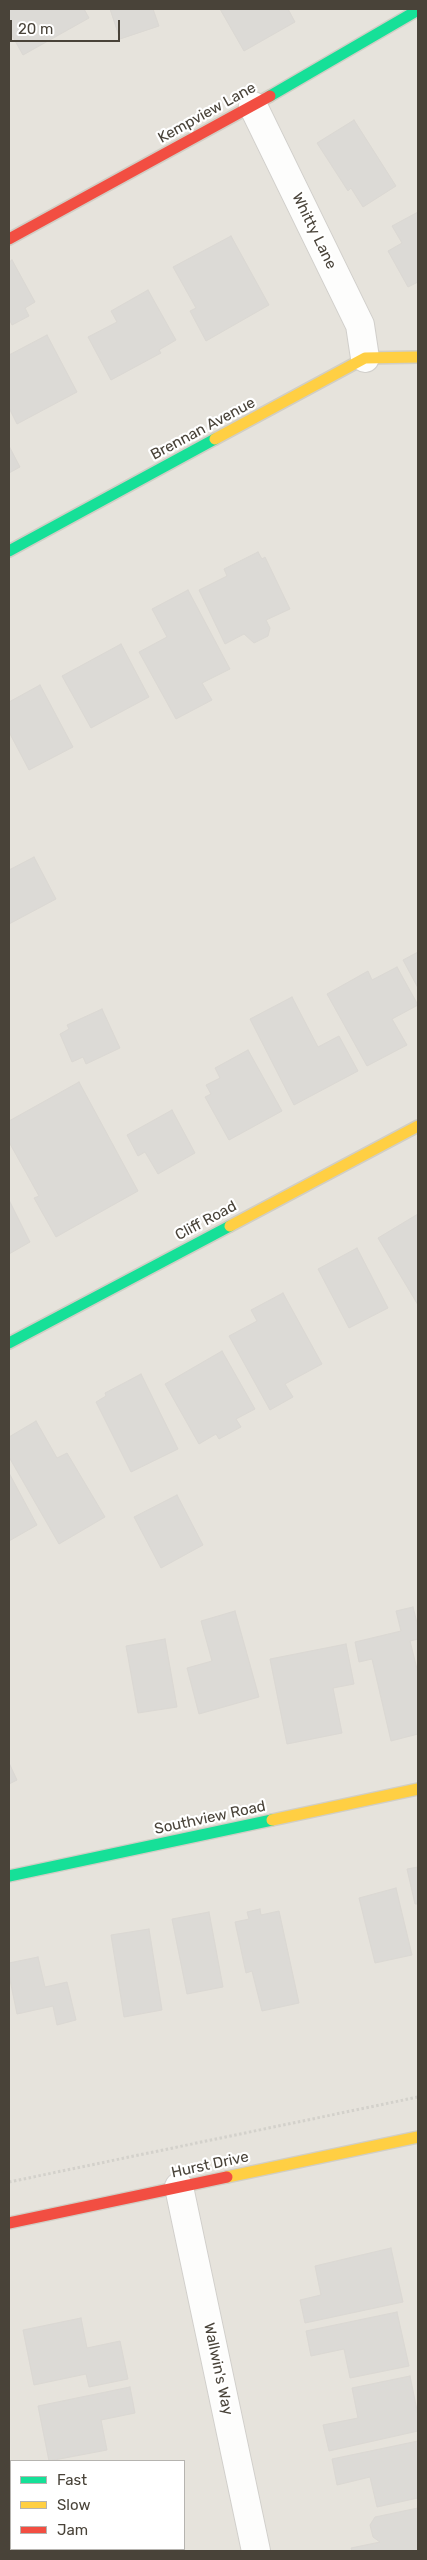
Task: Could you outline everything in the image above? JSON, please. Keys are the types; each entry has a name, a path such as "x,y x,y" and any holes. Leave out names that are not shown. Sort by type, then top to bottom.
{"street":[{"name":"Kempview Lane","path":"9,240 253,106 418,10"},
{"name":"Whitty Lane","path":"253,106 360,325 365,358"},
{"name":"Brennan Avenue","path":"9,551 365,358 418,357"},
{"name":"Cliff Road","path":"9,1343 418,1126"},
{"name":"Southview Road","path":"9,1876 418,1789"},
{"name":"Hurst Drive","path":"9,2223 418,2137"},
{"name":"Wallwin's Way","path":"179,2187 256,2551"}],"path":[{"path":"9,2182 418,2098"}],"shaded area":[{"path":"9,9 418,9 418,2551 9,2551"}],"building":[{"path":"9,9 84,9 89,18 23,55 9,30"},
{"path":"110,9 153,9 159,26 120,39"},
{"path":"220,9 288,9 295,22 244,51"},
{"path":"354,120 396,186 363,207 351,188 348,191 317,143"},
{"path":"418,212 418,282 408,287 388,251 402,243 392,226"},
{"path":"231,236 269,305 206,341 190,311 196,308 173,267"},
{"path":"12,260 35,302 25,308 29,316 12,325 9,319 9,262"},
{"path":"148,290 176,340 159,350 161,353 111,380 88,337 117,322 111,311"},
{"path":"47,335 77,392 17,424 9,408 9,355"},
{"path":"9,446 20,467 9,473"},
{"path":"258,552 262,559 265,557 290,609 266,620 270,628 268,636 254,643 244,634 225,644 199,590 227,576 224,569"},
{"path":"188,590 230,669 202,683 212,700 176,719 139,652 167,637 152,609"},
{"path":"121,644 149,697 91,728 62,676"},
{"path":"40,685 73,747 29,770 9,732 9,702"},
{"path":"34,857 56,899 9,924 9,870"},
{"path":"418,952 418,988 403,960"},
{"path":"397,967 418,1005 392,1019 407,1045 367,1066 327,994 368,971 372,980"},
{"path":"292,997 318,1047 339,1036 358,1071 294,1105 250,1019"},
{"path":"102,1009 120,1048 86,1064 83,1057 72,1062 60,1034 69,1029 67,1025"},
{"path":"248,1050 282,1111 229,1140 205,1097 211,1094 206,1085 220,1078 215,1068"},
{"path":"79,1082 138,1191 56,1237 34,1198 39,1196 9,1142 9,1121"},
{"path":"172,1110 195,1153 158,1174 145,1152 138,1156 127,1135"},
{"path":"9,1200 30,1242 9,1254"},
{"path":"418,1214 418,1305 378,1238"},
{"path":"357,1248 388,1308 349,1328 318,1269"},
{"path":"283,1293 322,1364 285,1384 293,1397 270,1410 229,1336 257,1321 251,1310"},
{"path":"222,1351 255,1409 236,1419 241,1427 219,1439 216,1434 199,1444 165,1384"},
{"path":"141,1374 178,1449 131,1472 96,1402 106,1396 105,1393"},
{"path":"36,1421 57,1458 67,1453 105,1517 59,1544 9,1457 9,1437"},
{"path":"9,1473 37,1525 9,1541"},
{"path":"177,1495 203,1545 161,1568 134,1517"},
{"path":"413,1607 418,1627 418,1639 410,1641 418,1673 418,1734 391,1741 372,1659 359,1662 355,1642 401,1631 396,1611"},
{"path":"235,1611 259,1697 199,1714 187,1668 212,1661 201,1621"},
{"path":"165,1639 177,1707 138,1713 126,1646"},
{"path":"346,1644 354,1684 333,1688 342,1733 287,1744 270,1659"},
{"path":"9,1763 17,1780 9,1784"},
{"path":"418,1867 418,1904 415,1904 407,1869"},
{"path":"396,1888 412,1955 375,1963 359,1898"},
{"path":"260,1909 261,1915 279,1911 299,2003 262,2011 252,1971 246,1973 235,1922 249,1919 247,1912"},
{"path":"209,1912 223,1987 187,1994 172,1919"},
{"path":"149,1929 162,2010 124,2017 111,1935"},
{"path":"38,1957 45,1987 67,1982 76,2020 57,2025 53,2006 17,2014 9,1975 9,1963"},
{"path":"391,2248 403,2302 305,2323 300,2300 321,2295 315,2266"},
{"path":"397,2312 409,2366 350,2378 344,2349 311,2356 306,2331"},
{"path":"81,2318 87,2348 120,2341 128,2379 89,2387 86,2374 34,2385 23,2330"},
{"path":"410,2376 418,2415 418,2431 329,2451 323,2425 358,2418 352,2388"},
{"path":"130,2387 135,2413 101,2420 107,2450 49,2460 38,2406"},
{"path":"418,2441 418,2498 377,2507 370,2477 337,2485 332,2459"},
{"path":"418,2508 418,2551 352,2551 351,2548 380,2542 373,2537 370,2525 375,2517"},
{"path":"64,2550 148,2550 142,2551"}],"traffic: fast":[{"path":"270,96 418,10"},
{"path":"9,551 215,439"},
{"path":"9,1343 230,1226"},
{"path":"9,1876 272,1820"}],"traffic: slow":[{"path":"215,439 365,358 418,357"},
{"path":"230,1226 418,1126"},
{"path":"272,1820 418,1789"},
{"path":"227,2177 418,2137"}],"traffic: jam":[{"path":"9,239 270,96"},
{"path":"9,2223 227,2177"}]}
